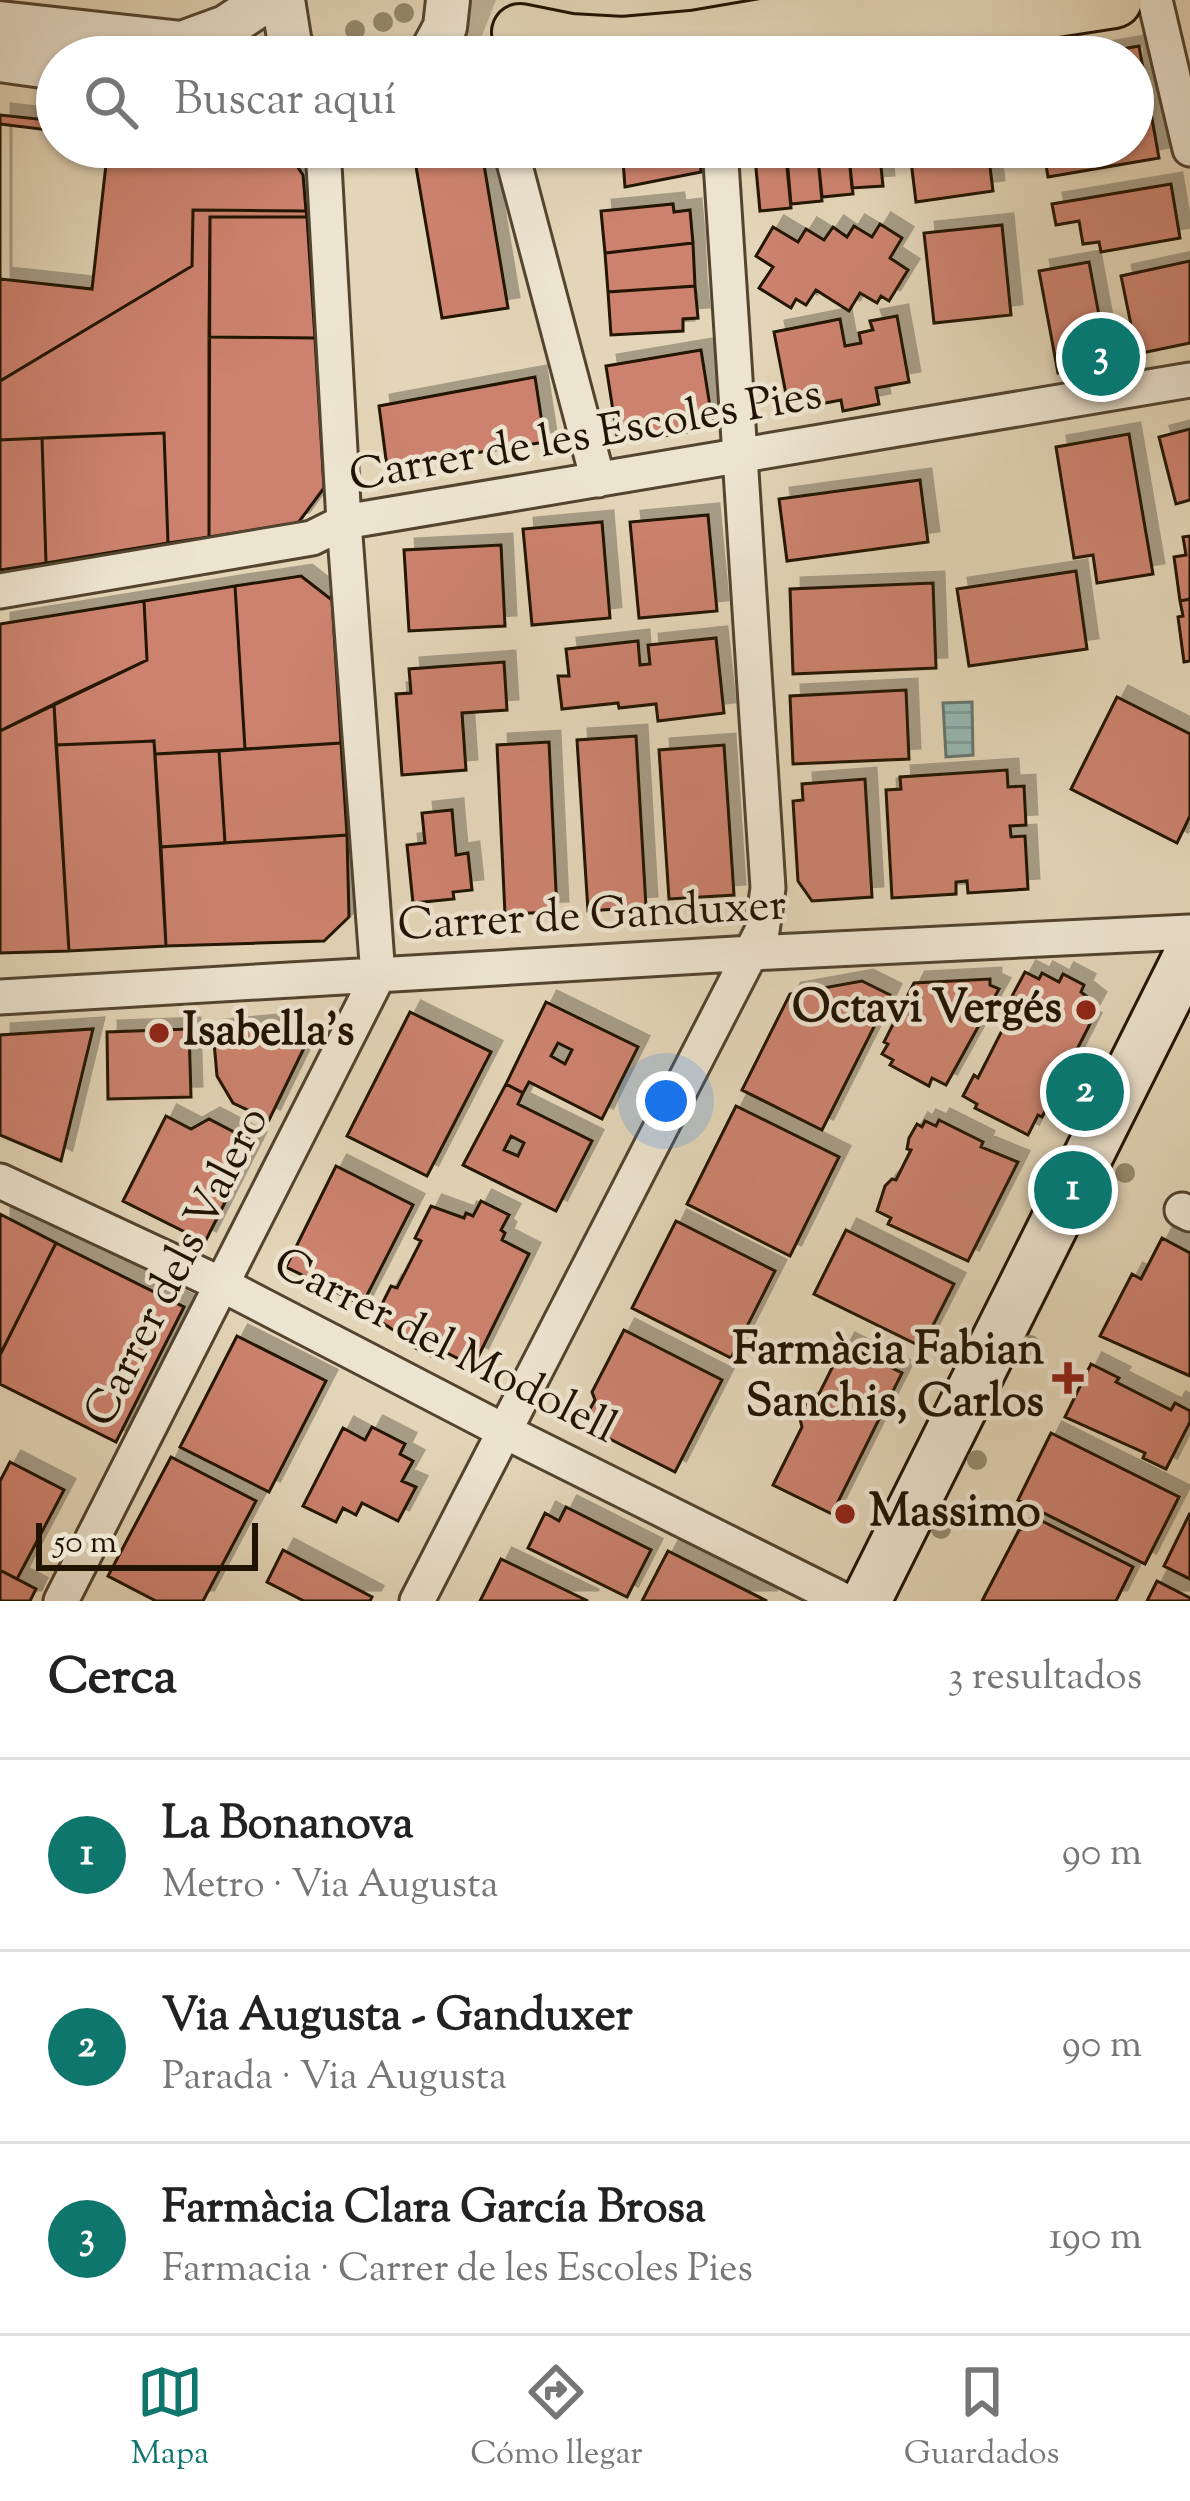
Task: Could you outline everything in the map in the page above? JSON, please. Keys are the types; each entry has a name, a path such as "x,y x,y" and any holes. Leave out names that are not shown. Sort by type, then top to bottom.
{"main road":[{"path":"526,16 674,8 725,0"},
{"path":"704,36 922,0"},
{"path":"880,36 1114,0"},
{"path":"526,16 560,36"},
{"path":"866,1601 1190,952"}],"street":[{"path":"201,36 226,27 267,0"},
{"path":"283,0 289,36"},
{"path":"440,36 448,0"},
{"path":"1155,0 1190,149"},
{"path":"0,23 118,36"},
{"path":"0,60 36,65"},
{"path":"324,168 344,522 378,976"},
{"path":"516,168 598,480"},
{"path":"417,1601 762,932 768,889 721,168"},
{"name":"Carrer de les Escoles Pies","path":"0,591 312,538 344,522 1190,380"},
{"name":"Carrer de Ganduxer","path":"0,997 1190,932"},
{"name":"Carrer dels Valero","path":"61,1601 378,976"},
{"name":"Carrer del Modolell","path":"0,1180 223,1285 845,1601"}],"water":[{"path":"972,702 973,755 946,757 943,703"}],"building":[{"path":"0,115 36,119 36,168 298,168 306,211 193,210 192,266 0,381"},
{"path":"0,124 36,128 36,168 106,168 92,289 0,279"},
{"path":"416,168 485,168 508,308 442,318"},
{"path":"624,168 701,168 701,172 625,187"},
{"path":"756,168 787,168 791,208 760,211"},
{"path":"788,168 819,168 822,201 791,204"},
{"path":"819,168 850,168 853,194 822,197"},
{"path":"850,168 881,168 883,186 852,188"},
{"path":"912,168 990,168 993,191 916,202"},
{"path":"1046,168 1101,168 1048,177"},
{"path":"1171,184 1180,238 1101,252 1099,242 1083,244 1079,221 1056,225 1052,204"},
{"path":"673,204 674,212 690,210 693,243 605,253 601,211"},
{"path":"193,210 306,211 307,217 210,217 209,537 168,543 164,433 0,440 0,381 192,266"},
{"path":"210,217 307,217 315,338 209,337"},
{"path":"880,224 902,238 890,258 908,270 889,301 881,296 877,303 860,293 849,311 816,290 806,305 796,299 791,308 759,288 773,267 756,256 773,227 798,242 806,229 824,240 833,227 847,237 854,226 872,237"},
{"path":"1002,225 1011,315 934,323 924,233"},
{"path":"693,243 695,286 608,292 605,253"},
{"path":"1190,261 1190,343 1137,354 1121,276"},
{"path":"1089,262 1108,363 1058,373 1039,271"},
{"path":"695,286 698,318 683,319 683,331 611,335 608,292"},
{"path":"897,316 909,382 876,388 879,404 843,411 841,400 789,410 774,332 840,319 845,346 861,343 859,333 873,330 870,321"},
{"path":"209,337 315,338 324,488 298,523 209,537"},
{"path":"701,350 712,419 698,422 699,430 651,438 650,431 617,436 606,366"},
{"path":"535,377 545,442 387,467 379,406"},
{"path":"1190,429 1190,500 1176,504 1159,437"},
{"path":"164,433 168,543 46,563 42,438"},
{"path":"1129,434 1153,574 1097,583 1093,555 1074,558 1056,447"},
{"path":"42,438 46,563 0,570 0,440"},
{"path":"920,480 928,542 787,561 779,499"},
{"path":"708,515 717,611 639,618 630,522"},
{"path":"602,522 610,618 532,625 523,529"},
{"path":"1190,536 1190,599 1180,601 1174,557 1186,555 1183,537"},
{"path":"501,545 505,626 409,631 404,550"},
{"path":"1076,571 1087,649 969,666 957,589"},
{"path":"301,576 332,600 341,743 245,749 235,586"},
{"path":"933,583 936,668 793,674 790,589"},
{"path":"235,586 245,749 155,754 154,741 56,745 54,704 147,660 144,601"},
{"path":"1190,599 1190,661 1184,662 1178,617 1183,616 1180,601"},
{"path":"144,601 147,660 0,731 0,624"},
{"path":"716,638 724,713 658,721 656,704 562,709 558,676 569,676 566,649 638,641 640,665 650,664 648,645"},
{"path":"504,662 507,710 462,713 466,770 402,775 396,694 411,693 409,669"},
{"path":"906,690 909,759 793,764 790,696"},
{"path":"1117,697 1190,734 1190,816 1177,843 1071,789"},
{"path":"54,704 69,951 0,953 0,731"},
{"path":"636,736 646,907 588,911 577,740"},
{"path":"154,741 166,946 69,951 56,745"},
{"path":"549,742 557,912 505,914 497,745"},
{"path":"341,743 347,835 225,843 219,751"},
{"path":"724,745 734,895 669,899 659,750"},
{"path":"219,751 225,843 161,847 155,754"},
{"path":"1007,770 1008,787 1024,786 1026,825 1010,826 1011,837 1025,836 1028,889 968,893 967,881 956,882 956,894 892,898 886,790 901,789 900,777"},
{"path":"865,779 872,897 812,901 798,881 793,801 803,800 802,784"},
{"path":"452,810 456,855 468,853 472,890 453,892 454,899 413,903 407,845 425,843 422,813"},
{"path":"347,835 349,917 324,941 166,946 161,847"},
{"path":"1025,972 1039,979 1042,973 1059,982 1063,974 1084,985 1081,992 1095,1003 1085,1021 1090,1024 1028,1135 975,1108 977,1104 963,1096 974,1075 978,1078 1018,999 1012,996"},
{"path":"990,979 990,985 999,989 946,1085 932,1078 929,1086 890,1065 893,1060 882,1054 888,1044 884,1042 914,983"},
{"path":"862,981 890,995 822,1130 742,1090 790,994"},
{"path":"546,1002 638,1047 602,1119 529,1082 523,1093 506,1084","holes":["558,1043 572,1050 565,1064 551,1056"]},
{"path":"410,1012 491,1052 427,1176 347,1136"},
{"path":"288,1024 304,1048 269,1120 233,1103 217,1076 213,1031"},
{"path":"93,1029 61,1161 0,1135 0,1035"},
{"path":"189,1029 191,1097 108,1099 107,1032"},
{"path":"506,1084 523,1093 518,1104 592,1141 556,1211 463,1165","holes":["511,1136 524,1143 518,1156 504,1150"]},
{"path":"736,1106 839,1157 790,1256 687,1204"},
{"path":"166,1116 191,1129 209,1119 255,1143 205,1242 123,1201"},
{"path":"939,1120 983,1142 981,1147 1018,1162 968,1261 888,1224 891,1218 877,1211 885,1186 896,1180 911,1150 907,1149 909,1138 917,1124 922,1127 925,1121 936,1126"},
{"path":"336,1166 413,1205 362,1305 286,1267"},
{"path":"481,1201 509,1215 501,1230 505,1233 502,1240 529,1254 477,1359 467,1354 463,1361 445,1352 441,1361 402,1341 404,1337 375,1318 421,1241 415,1238 431,1206 464,1218 466,1213 473,1216"},
{"path":"0,1214 56,1243 0,1355"},
{"path":"676,1221 775,1271 731,1358 632,1308"},
{"path":"846,1230 954,1284 922,1347 814,1294"},
{"path":"1162,1238 1190,1253 1190,1376 1100,1336 1132,1274 1141,1279"},
{"path":"56,1243 184,1307 116,1442 0,1384 0,1355"},
{"path":"624,1330 722,1380 675,1472 606,1437 595,1424 592,1392"},
{"path":"237,1336 326,1381 269,1492 180,1447"},
{"path":"844,1344 902,1373 832,1514 773,1485 802,1427 797,1407 815,1402"},
{"path":"1091,1364 1171,1410 1175,1403 1190,1411 1190,1422 1166,1469 1143,1458 1145,1453 1065,1417"},
{"path":"372,1427 405,1444 400,1454 413,1461 402,1481 416,1487 398,1521 362,1503 356,1515 343,1508 336,1522 303,1506 343,1428 365,1440"},
{"path":"1051,1433 1179,1497 1145,1564 1018,1500"},
{"path":"171,1457 256,1501 203,1601 156,1601 108,1576"},
{"path":"10,1462 64,1490 17,1579 0,1570 0,1481"},
{"path":"566,1507 651,1550 627,1597 528,1548 545,1513 559,1521"},
{"path":"1190,1513 1190,1579 1164,1566"},
{"path":"1042,1521 1133,1567 1116,1601 982,1601 1019,1530"},
{"path":"283,1550 372,1597 370,1601 304,1601 267,1582"},
{"path":"668,1551 767,1601 642,1601"},
{"path":"501,1559 588,1601 480,1601"},
{"path":"0,1570 36,1589 30,1601 0,1601"},
{"path":"1157,1581 1190,1598 1190,1601 1147,1601"}],"tunnel":[{"path":"438,0 520,32"}],"place":[{"name":"Farmàcia Clara García Brosa","path":"1101,357"},
{"name":"Octavi Vergés","path":"1086,1010"},
{"name":"Isabella's","path":"159,1033"},
{"name":"Via Augusta - Ganduxer","path":"1085,1092"},
{"name":"La Bonanova","path":"1073,1190"},
{"name":"Farmàcia Fabian Sanchis, Carlos","path":"1068,1378"},
{"name":"Massimo","path":"845,1514"}]}
